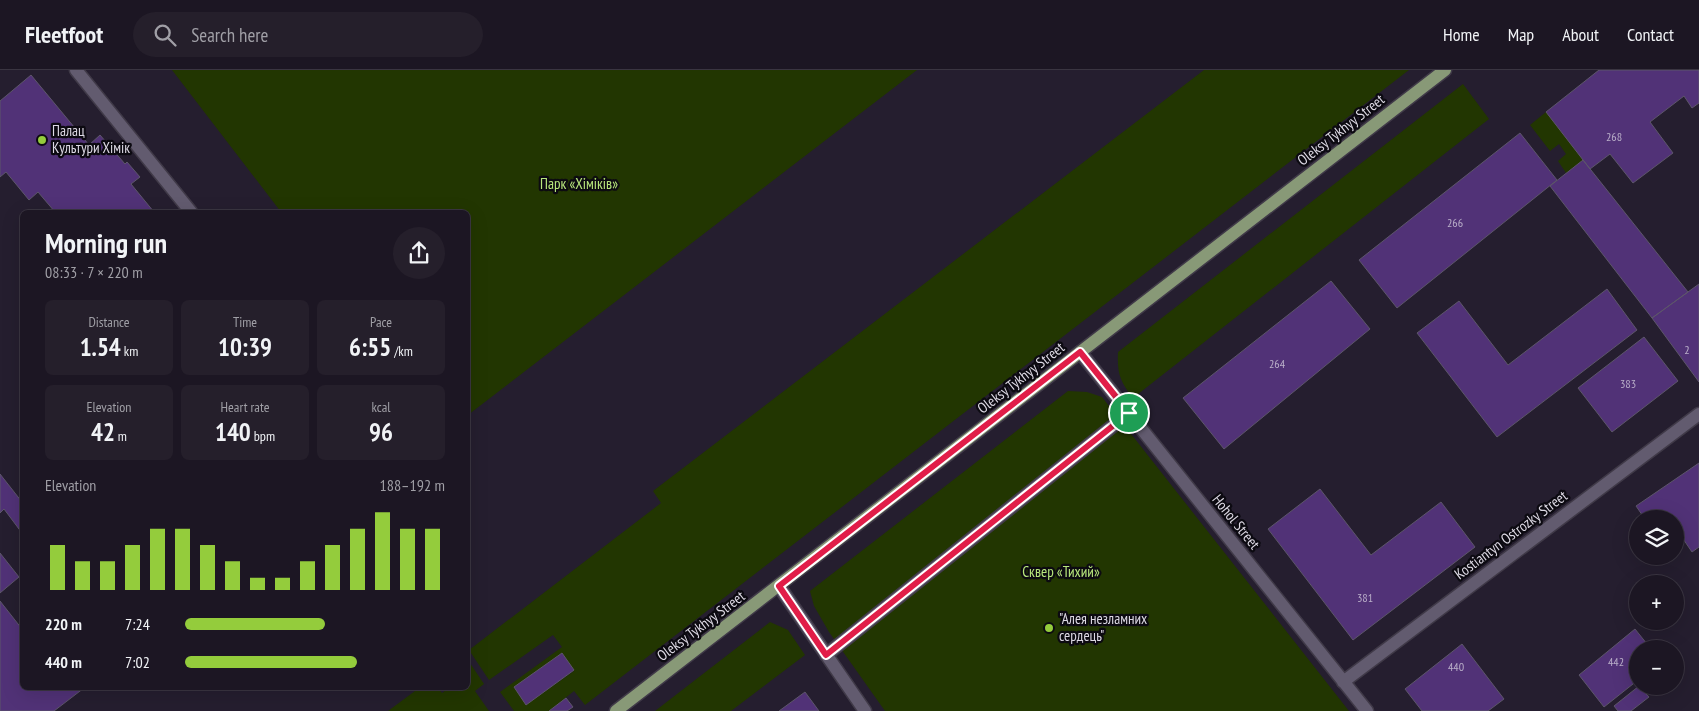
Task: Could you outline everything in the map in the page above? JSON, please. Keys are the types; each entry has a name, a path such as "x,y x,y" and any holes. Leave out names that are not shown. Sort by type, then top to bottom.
{"main road":[{"name":"Oleksy Tykhyy Street","path":"616,711 1445,70"}],"street":[{"path":"76,70 189,210"},
{"name":"Hohol Street","path":"1080,352 1366,711"},
{"path":"826,655 1129,413"},
{"name":"Kostiantyn Ostrozky Street","path":"1343,682 1699,414"},
{"path":"779,586 865,711"}],"green space":[{"name":"Парк «Хіміків»","path":"172,70 917,70 470,413 470,210 279,210"},
{"path":"1204,70 1409,70 585,705 574,691 549,711 514,711 500,692 562,647 553,635 489,680 470,649 661,503 653,491","holes":["562,653 574,671 526,705 514,687"]},
{"path":"1463,84 1489,119 1133,398 1120,377 1118,352"},
{"path":"1546,112 1583,160 1566,173 1558,161 1566,154 1559,144 1550,151 1530,125"},
{"name":"Сквер «Тихий»","path":"1068,391 1087,392 1102,397 1349,711 885,711 829,632 814,606 810,591"},
{"path":"770,622 788,630 805,655 731,711 655,711"},
{"path":"470,663 484,684 475,691 489,711 388,711 416,690 440,690 442,693 446,690 470,690"}],"building":[{"path":"1599,70 1699,70 1699,103 1692,108 1684,96 1650,122 1673,153 1633,183 1610,154 1590,169 1546,112"},
{"name":"Палац Культури Хімік","path":"31,75 89,145 100,135 125,164 127,162 140,177 131,184 152,210 53,210 38,192 29,200 6,172 0,177 0,101"},
{"path":"1520,133 1557,180 1397,308 1359,260"},
{"path":"1583,160 1688,292 1652,318 1550,186"},
{"path":"1331,281 1370,329 1224,449 1183,398"},
{"path":"1699,284 1699,382 1652,318"},
{"path":"1607,289 1637,330 1497,437 1417,333 1459,301 1508,365"},
{"path":"1644,337 1678,381 1612,432 1578,388"},
{"path":"1699,463 1699,547 1692,552 1684,540 1684,510 1639,510 1636,506"},
{"path":"0,474 20,499 20,530 4,509 0,513"},
{"path":"1320,489 1371,555 1441,502 1475,547 1353,640 1268,529"},
{"path":"0,553 19,577 0,593"},
{"path":"0,601 20,626 20,690 81,690 54,711 0,711"},
{"path":"1634,630 1644,640 1629,640 1629,687 1604,707 1579,675"},
{"path":"1462,644 1504,699 1488,711 1422,711 1405,689"},
{"path":"562,653 574,670 526,705 514,687"},
{"path":"805,692 819,711 779,711"},
{"path":"1629,694 1647,695 1649,697 1631,711 1618,711 1614,706"},
{"path":"566,698 573,707 567,711 549,711"}],"place":[{"name":"Палац Культури Хімік","path":"42,140"},
{"name":"\"Алея незламних сердець\"","path":"1049,628"}],"route":[{"path":"1080,352 1129,413 826,655 779,586 1080,352"}]}
